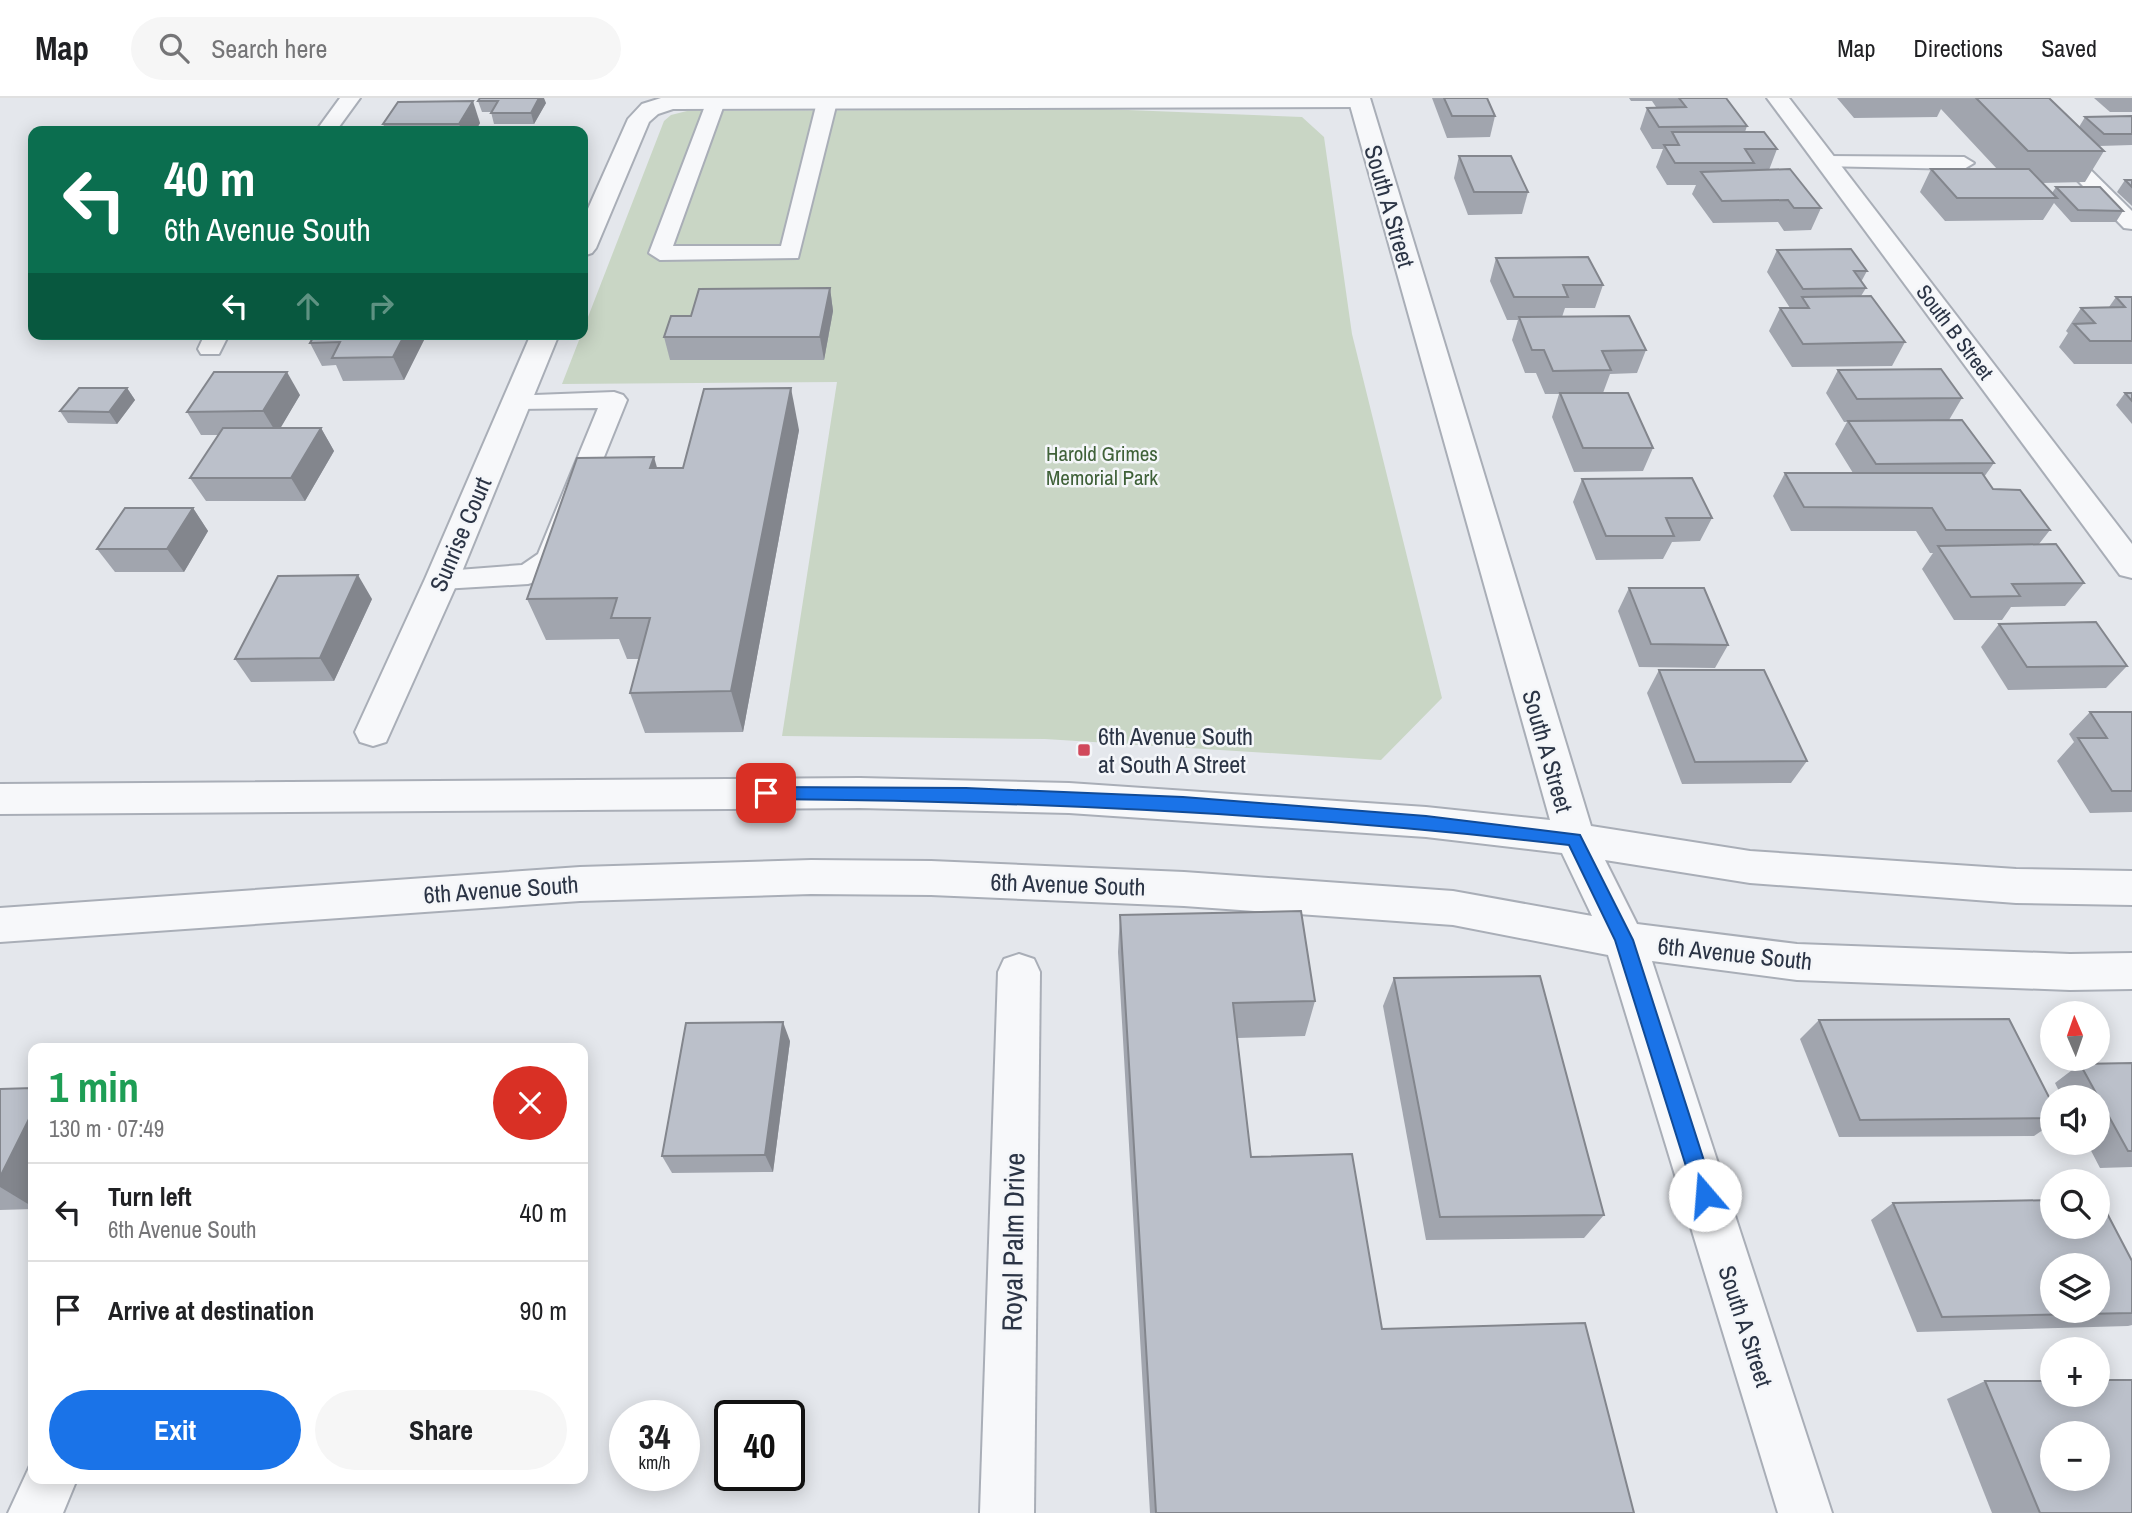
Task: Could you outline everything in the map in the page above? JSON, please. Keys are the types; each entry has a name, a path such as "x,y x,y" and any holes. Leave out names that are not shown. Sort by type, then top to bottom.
{"street":[{"name":"South B Street","path":"1778,98 2132,567"},
{"path":"588,236 639,119 650,109 671,102 1359,99"},
{"name":"South A Street","path":"1359,99 1575,839 1624,940 1805,1513"},
{"name":"Sunrise Court","path":"373,732 442,579 542,340"},
{"path":"0,799 966,795 1311,812 1575,839 1750,867 2016,886 2132,888"},
{"name":"6th Avenue South","path":"0,925 465,890 692,879 811,877 1069,883 1342,899 1453,908 1624,940 1797,962 2070,972 2132,971"},
{"name":"Royal Palm Drive","path":"1007,1513 1019,972"},
{"path":"35,1513 48,1484"}],"lane":[{"path":"330,126 350,98"},
{"path":"2007,98 2132,223"},
{"path":"715,102 660,254 790,253 827,102"},
{"path":"1826,162 1964,163"},
{"path":"442,579 528,574 551,559 614,400 516,401"}],"green space":[{"name":"Harold Grimes Memorial Park","path":"1103,109 1302,117 1324,137 1352,334 1442,698 1381,760 1045,739 782,736 837,382 562,384 579,340 588,340 588,317 664,121 671,115 687,111"}],"building":[{"path":"480,98 539,98 531,113 491,113 498,101 478,101"},
{"path":"1444,98 1487,98 1495,116 1452,116"},
{"path":"1679,98 1726,98 1747,126 1659,127 1647,108 1686,107"},
{"path":"1976,98 2049,98 2104,151 2028,151"},
{"path":"473,101 459,124 383,124 398,102"},
{"path":"2132,116 2132,134 2104,134 2085,117"},
{"path":"1672,132 1764,132 1777,149 1745,149 1754,163 1675,163 1664,145 1679,145"},
{"path":"1459,156 1511,156 1528,192 1474,192"},
{"path":"1790,169 1821,208 1794,208 1788,200 1722,201 1701,172"},
{"path":"1931,169 2029,169 2057,198 1957,198"},
{"path":"2056,187 2100,187 2123,211 2078,210"},
{"path":"1851,249 1867,271 1854,271 1866,288 1803,289 1777,250"},
{"path":"1588,257 1603,285 1563,285 1568,297 1514,297 1496,258"},
{"path":"830,288 820,337 664,337 671,316 691,316 699,289"},
{"path":"1871,296 1905,342 1803,344 1780,308 1809,308 1802,297"},
{"path":"2116,297 2132,297 2132,341 2090,341 2074,324 2095,323 2081,308 2125,307"},
{"path":"1629,316 1646,350 1602,351 1611,370 1553,371 1544,350 1532,350 1519,317"},
{"path":"312,340 402,340 393,357 332,358 340,342 310,343"},
{"path":"1941,369 1962,398 1857,399 1838,370"},
{"path":"214,372 287,372 263,411 187,412"},
{"path":"79,388 127,388 109,412 60,411"},
{"path":"791,388 731,691 630,693 650,618 611,618 617,598 527,599 577,458 654,457 650,468 683,468 704,389"},
{"path":"1560,393 1628,393 1653,448 1583,448"},
{"path":"1962,420 1994,463 1876,464 1848,421"},
{"path":"223,428 321,428 291,478 190,478"},
{"path":"1785,473 1982,473 1993,489 2020,490 2050,530 1946,530 1932,508 1804,507"},
{"path":"1692,478 1712,518 1666,518 1674,536 1606,536 1582,479"},
{"path":"125,508 193,508 167,549 97,549"},
{"path":"2056,544 2084,583 2012,584 2020,596 1971,597 1938,546"},
{"path":"358,575 320,658 235,659 278,576"},
{"path":"1629,588 1704,588 1728,645 1651,644"},
{"path":"2096,622 2127,666 2027,667 1999,624"},
{"path":"1659,670 1764,670 1807,761 1695,762"},
{"path":"2090,712 2132,712 2132,791 2112,791 2078,738 2107,738"},
{"path":"1301,911 1315,1001 1233,1003 1251,1157 1352,1154 1382,1329 1585,1323 1634,1513 1156,1513 1120,915"},
{"path":"1540,976 1604,1215 1440,1217 1394,978"},
{"path":"2009,1019 2043,1085 2040,1085 2040,1118 1860,1120 1819,1020"},
{"path":"783,1022 765,1155 662,1156 686,1023"},
{"path":"2110,1063 2132,1063 2132,1151 2128,1151 2110,1118 2110,1085 2092,1085 2084,1071 2110,1071"},
{"path":"28,1088 28,1121 0,1177 0,1089"},
{"path":"2040,1200 2040,1239 2110,1239 2110,1219 2132,1261 2132,1313 2110,1313 2110,1253 2040,1253 2040,1315 1942,1317 1893,1203"},
{"path":"2110,1380 2132,1380 2132,1513 2040,1513 1985,1381 2040,1381 2040,1407 2110,1407"}],"place":[{"name":"6th Avenue South at South A Street","path":"1084,750"}],"route":[{"path":"766,793 966,795 1183,803 1426,822 1575,839 1624,940 1705,1195"}]}
